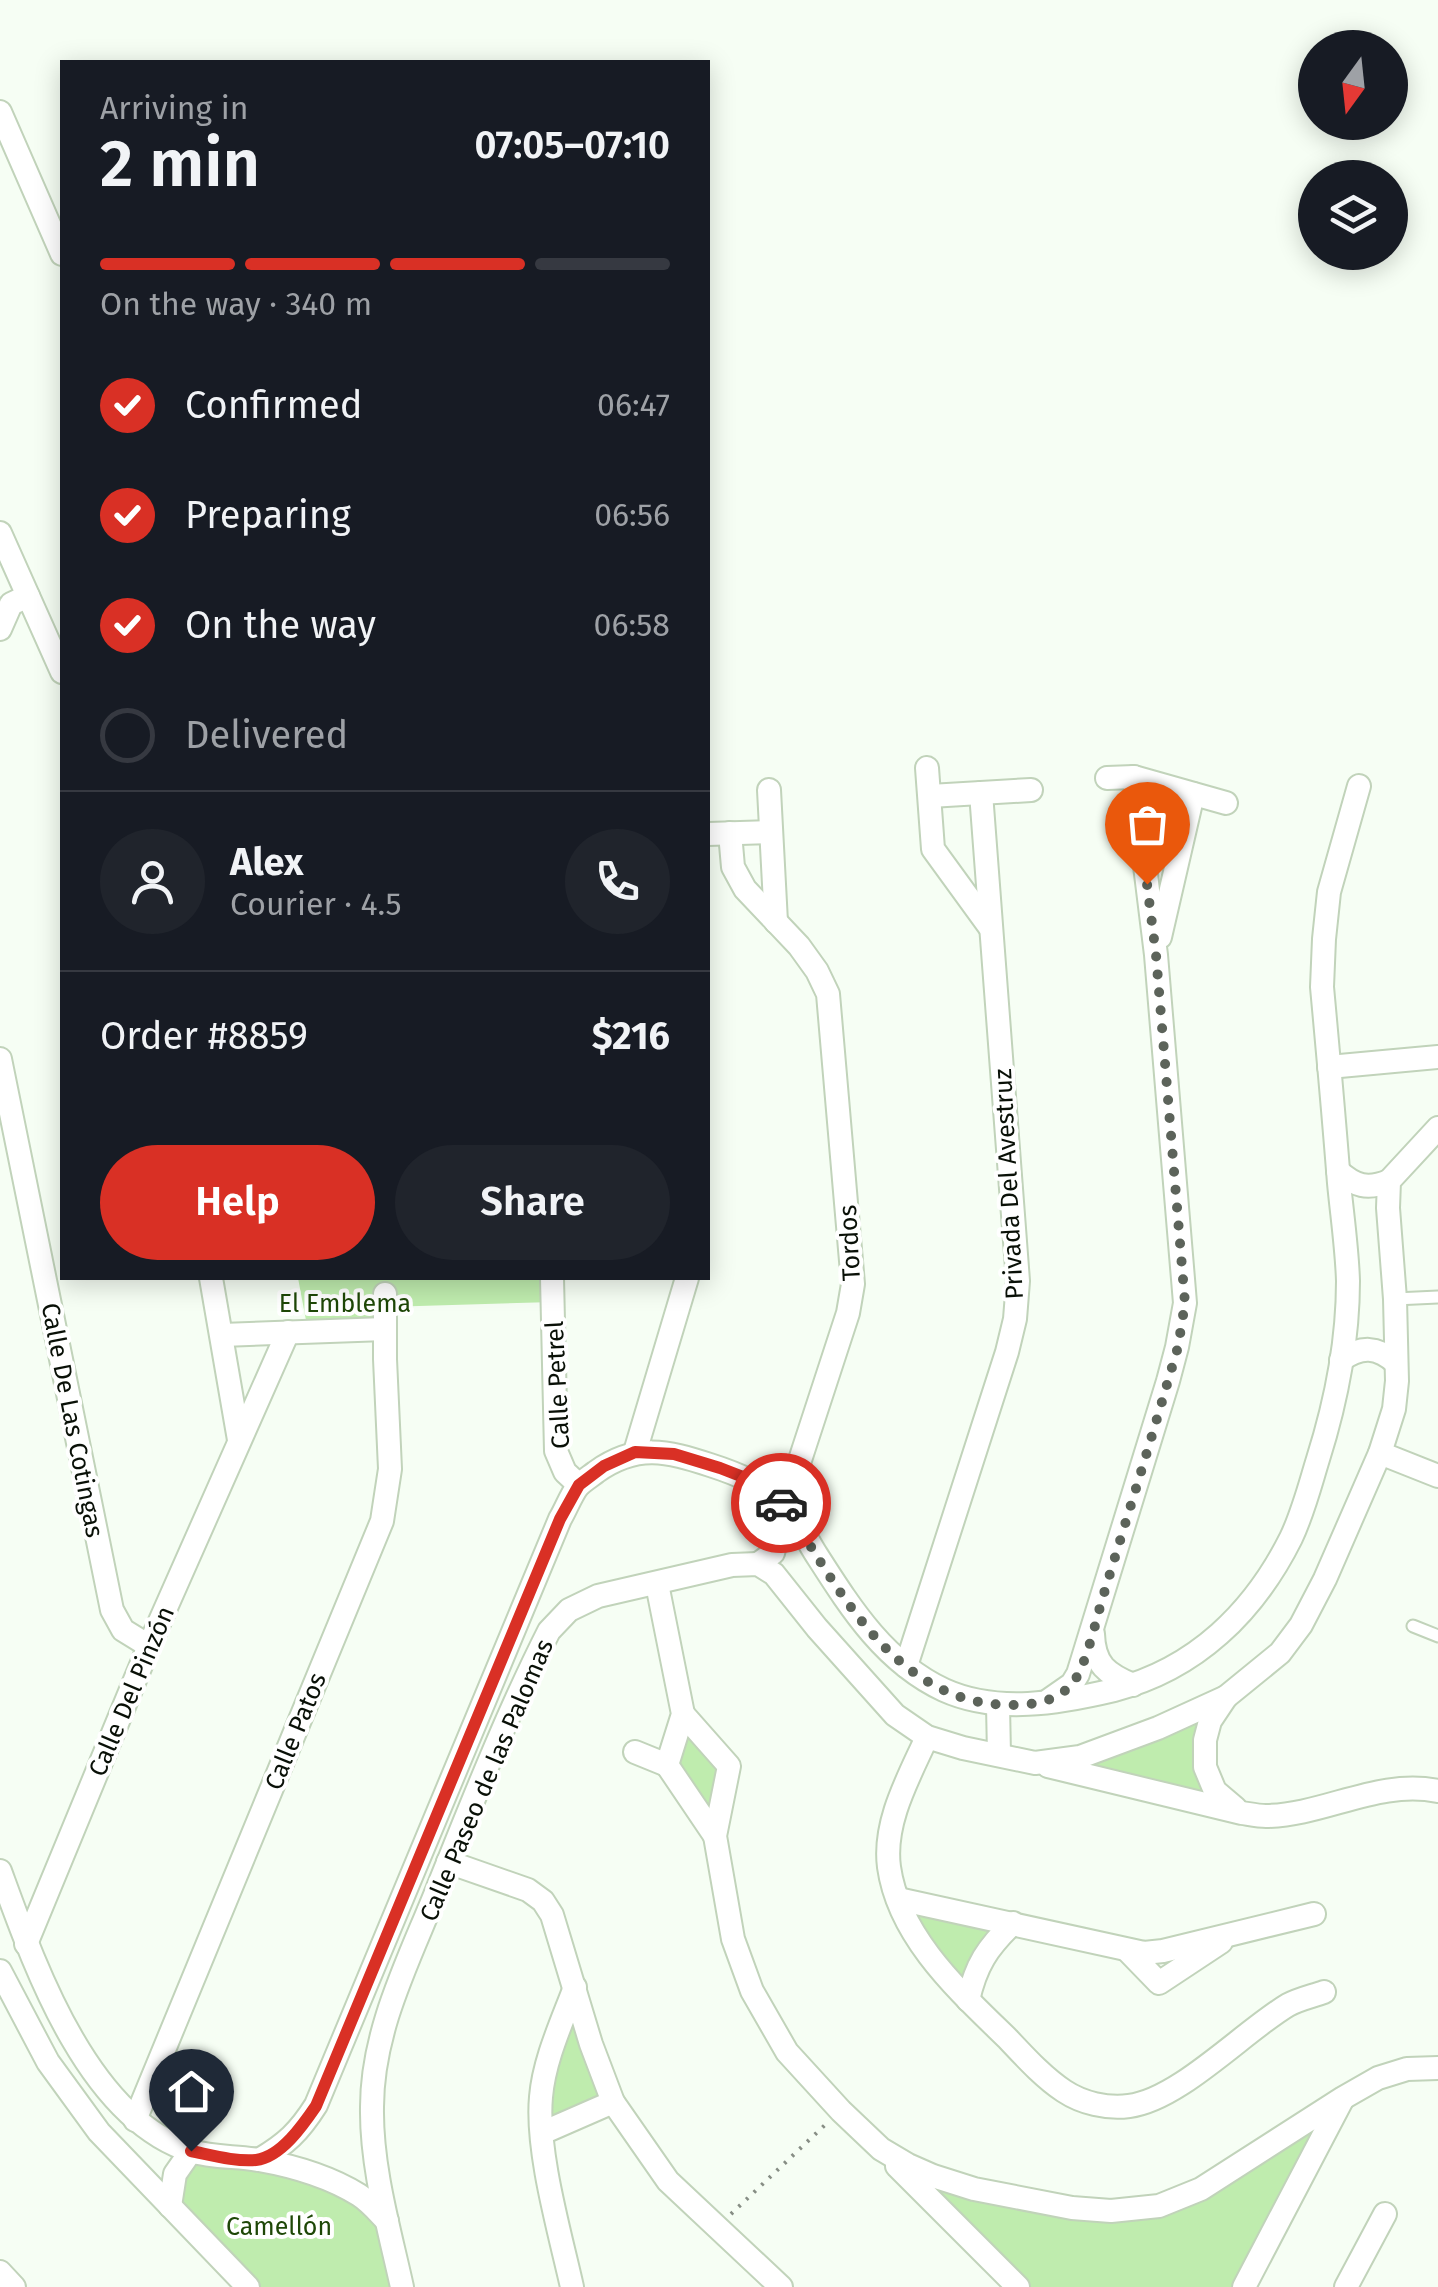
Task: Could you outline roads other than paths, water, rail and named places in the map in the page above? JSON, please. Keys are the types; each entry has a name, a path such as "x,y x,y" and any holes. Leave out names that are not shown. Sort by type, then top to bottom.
{"street":[{"path":"0,112 60,249"},
{"path":"0,533 60,668"},
{"path":"0,630 12,604 28,596"},
{"path":"927,768 933,848 989,926"},
{"path":"1107,778 1134,777 1226,803"},
{"path":"1041,1702 1060,1694 1078,1674 1178,1347 1185,1303 1156,955 1134,777"},
{"path":"579,1485 604,1466 635,1452 674,1454 756,1482 786,1506 856,1616 878,1642 906,1666 959,1696 998,1704 1094,1694 1133,1685 1178,1666 1207,1646 1253,1600 1292,1535 1328,1428 1341,1360 1348,1281 1322,987 1329,892 1360,786"},
{"path":"769,790 776,922"},
{"path":"930,796 1032,790"},
{"name":"Privada Del Avestruz","path":"906,1666 1015,1319 1018,1281 980,793"},
{"path":"1156,955 1193,794"},
{"name":"Tordos","path":"758,1564 773,1553 848,1313 853,1284 828,994 799,946 745,890 719,834 771,832"},
{"path":"1330,1068 1438,1056"},
{"name":"Calle De Las Cotingas","path":"0,1059 7,1131 112,1610 123,1630 149,1646"},
{"path":"1338,1171 1364,1188 1389,1182 1438,1128"},
{"path":"1035,1762 1080,1756 1158,1728 1226,1697 1280,1653 1301,1624 1380,1454 1394,1408 1389,1182"},
{"path":"211,1280 239,1440"},
{"name":"Calle Petrel","path":"552,1280 556,1451 565,1472 579,1485"},
{"path":"635,1452 686,1280"},
{"name":"Calle Patos","path":"135,2120 382,1521 390,1469 386,1294"},
{"path":"222,1334 385,1328"},
{"name":"Calle Del Pinzón","path":"26,1944 149,1646 288,1332"},
{"path":"1341,1360 1368,1348 1387,1354 1396,1363"},
{"path":"1380,1454 1438,1476"},
{"name":"Calle Paseo de las Palomas","path":"259,2160 302,2128 316,2106 552,1537 579,1485"},
{"path":"758,1564 774,1574 896,1715 927,1738 1265,1816 1396,1788 1438,1791"},
{"name":"Calle Paseo de las Palomas","path":"402,2287 374,2143 374,2065 382,2027 548,1631 569,1610 598,1596 732,1565 758,1564"},
{"path":"657,1584 683,1714 666,1765"},
{"path":"1093,1631 1095,1653 1107,1672 1133,1685"},
{"path":"1226,1697 1210,1721 1204,1740 1205,1767 1215,1791 1242,1813"},
{"path":"998,1704 999,1754"},
{"path":"683,1714 729,1766 715,1836 734,1938 752,1991 787,2052 840,2111 1018,2287"},
{"path":"927,1738 890,1828 889,1871 898,1899 938,1968 1063,2091 1084,2102 1109,2106 1132,2106 1162,2096 1290,2004 1324,1992"},
{"path":"635,1752 666,1765 715,1836"},
{"path":"448,1862 528,1890 544,1901 552,1915 590,2044 613,2102 668,2181 780,2287"},
{"path":"0,1871 56,2011 94,2072 135,2120 191,2151 259,2160 332,2180 362,2197 388,2221"},
{"path":"898,1899 1127,1950 1159,1983 1236,1932 1314,1914"},
{"path":"968,2000 982,1958 1013,1923"},
{"path":"0,1971 48,2062 99,2132 238,2283"},
{"path":"572,2287 545,2158 540,2099 574,1987"},
{"path":"881,2149 908,2166 974,2188 1072,2208 1135,2210 1159,2206 1201,2188 1378,2078 1407,2070 1438,2068"},
{"path":"1244,2287 1343,2098"},
{"path":"542,2133 613,2102"},
{"path":"170,2206 175,2174 191,2151"},
{"path":"1346,2287 1385,2214"},
{"path":"0,2272 14,2287"}],"lane":[{"path":"1394,1299 1438,1297"},
{"path":"1413,1626 1438,1636"}],"park label":[{"name":"El Emblema","path":"345,1303"},
{"name":"Camellón","path":"279,2226"}]}
